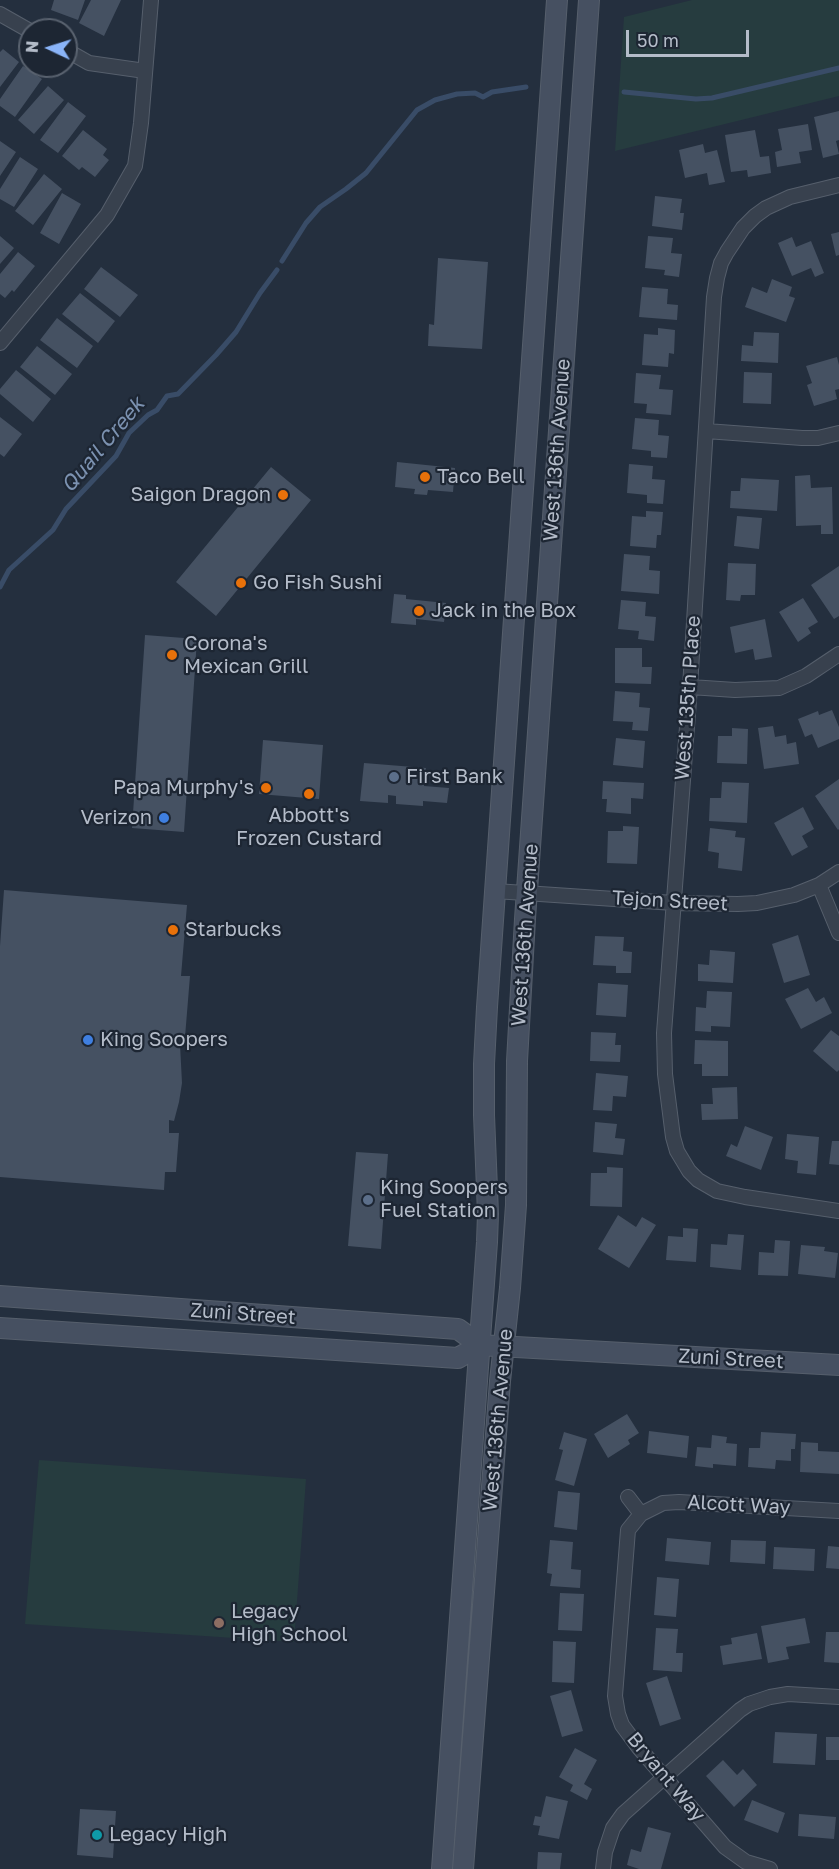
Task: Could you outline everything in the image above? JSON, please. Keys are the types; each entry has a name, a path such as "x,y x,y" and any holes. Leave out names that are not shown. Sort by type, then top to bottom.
{"main road":[{"name":"West 136th Avenue","path":"442,1869 488,1214 484,1145 484,1064 556,0"},
{"name":"West 136th Avenue","path":"463,1869 499,1393 516,1205 517,1061 527,893 589,0"},
{"name":"Zuni Street","path":"0,1296 458,1329 480,1345"},
{"name":"Zuni Street","path":"0,1328 458,1358 480,1345 839,1365"},
{"path":"444,1843 465,1845"}],"street":[{"path":"0,343 107,215 135,166 141,123 151,0"},
{"path":"0,14 18,24"},
{"path":"78,57 89,63 145,71"},
{"name":"West 135th Place","path":"839,185 790,197 765,208 743,228 721,263 717,278 664,1033 665,1074 673,1137 682,1161 689,1171 698,1180 717,1191 839,1211"},
{"path":"706,431 802,438 818,438 839,433"},
{"path":"690,687 735,690 779,688 806,676 839,654"},
{"name":"Tejon Street","path":"495,891 711,905 757,903 794,895 819,885 839,872"},
{"path":"819,885 839,933"},
{"path":"628,1497 641,1514"},
{"name":"Alcott Way","path":"641,1514 663,1503 679,1502 839,1511"},
{"name":"Bryant Way","path":"641,1514 628,1530 615,1706 622,1725 639,1748 725,1847 746,1862 770,1869"},
{"path":"603,1869 605,1852 613,1828 623,1814 749,1704 770,1696 788,1694 839,1697"}],"green space":[{"path":"692,0 839,0 839,96 615,151 624,17"},
{"path":"39,1460 306,1479 294,1642 25,1624"}],"building":[{"path":"54,0 85,0 78,20 78,18 51,10"},
{"path":"91,0 121,0 104,36 79,23"},
{"path":"3,49 18,63 0,87 0,52"},
{"path":"18,73 18,78 42,79 15,117 0,106 0,99"},
{"path":"48,86 64,100 34,134 18,120"},
{"path":"68,102 86,116 58,153 40,140"},
{"path":"839,111 839,140 836,141 839,154 823,158 814,117"},
{"path":"808,124 812,150 799,152 801,163 777,167 775,152 782,150 778,129"},
{"path":"83,130 107,149 103,155 109,160 95,177 82,167 79,170 62,156"},
{"path":"755,130 760,157 769,156 771,173 748,177 747,170 731,172 725,135"},
{"path":"0,141 16,152 0,176"},
{"path":"703,144 705,153 717,150 725,182 709,185 707,173 685,178 679,150"},
{"path":"20,157 38,169 14,207 0,199 0,189"},
{"path":"44,174 62,189 33,225 15,211"},
{"path":"62,193 81,204 59,244 40,233"},
{"path":"655,196 682,199 680,213 684,213 682,230 652,226"},
{"path":"839,232 839,255 836,256 831,234"},
{"path":"0,236 14,248 0,264"},
{"path":"648,236 673,238 671,253 682,254 679,277 664,275 665,270 645,268"},
{"path":"792,237 796,247 811,241 824,273 815,277 811,268 792,276 778,243"},
{"path":"18,252 35,266 14,292 12,290 5,298 0,294 0,274"},
{"path":"438,258 488,262 482,349 428,346 429,324 434,325"},
{"path":"101,267 138,295 120,317 84,289"},
{"path":"772,279 792,287 789,296 795,298 786,322 745,307 752,287 767,293"},
{"path":"642,287 668,289 667,304 678,305 677,320 639,317"},
{"path":"80,293 115,321 98,343 62,314"},
{"path":"57,318 93,346 77,368 40,340"},
{"path":"658,328 675,330 674,354 669,353 668,367 642,365 644,334 658,335"},
{"path":"754,332 779,333 778,363 741,361 742,345 753,346"},
{"path":"37,346 72,374 55,395 20,367"},
{"path":"837,357 839,389 835,390 837,399 814,406 807,385 812,383 806,366"},
{"path":"16,370 51,399 33,422 0,394 0,389"},
{"path":"744,372 772,373 771,404 743,403"},
{"path":"636,373 661,375 659,389 673,390 671,415 646,413 647,404 634,403"},
{"path":"0,417 22,434 4,457 0,454"},
{"path":"635,418 659,420 658,435 669,436 667,458 651,457 651,451 632,449"},
{"name":"Taco Bell","path":"397,462 455,468 453,492 428,490 427,495 414,494 415,489 395,487"},
{"path":"629,464 653,466 652,479 665,480 663,504 647,503 647,495 627,493"},
{"path":"271,467 311,500 216,616 176,582"},
{"path":"810,475 811,488 832,487 833,534 821,534 821,525 796,526 795,476"},
{"path":"741,478 779,480 777,511 730,508 731,491 740,491"},
{"path":"646,511 663,512 661,535 657,535 656,548 630,546 632,516 646,517"},
{"path":"737,516 762,518 759,549 734,546"},
{"path":"624,554 650,556 649,570 660,571 659,594 621,591"},
{"path":"728,563 756,564 755,595 741,595 740,601 726,600"},
{"path":"839,566 839,616 834,619 811,585"},
{"name":"Jack in the Box","path":"394,594 406,595 406,599 446,603 444,622 416,619 416,625 391,623"},
{"path":"803,598 818,622 808,628 811,633 798,642 779,612"},
{"path":"621,600 646,602 645,616 656,617 654,641 638,639 639,631 618,629"},
{"path":"765,619 772,657 755,660 753,649 735,653 730,627"},
{"path":"145,635 197,639 184,832 132,828"},
{"path":"615,648 642,648 642,667 652,667 651,684 615,683"},
{"path":"615,691 640,693 639,707 650,708 648,731 632,730 633,722 613,721"},
{"path":"832,710 839,727 839,739 818,748 812,734 805,737 798,719 818,711 819,715"},
{"path":"773,726 775,737 786,735 787,744 796,742 799,764 764,769 758,728"},
{"path":"732,728 748,729 747,764 717,763 718,736 732,736"},
{"path":"616,738 645,741 643,768 613,765"},
{"path":"263,740 323,745 319,799 259,794"},
{"name":"First Bank","path":"364,763 426,768 424,786 449,788 447,803 423,801 423,806 396,804 396,796 388,795 388,803 360,801"},
{"path":"839,779 839,829 838,830 815,796"},
{"path":"603,781 644,783 643,799 631,798 631,814 606,812 607,799 602,799"},
{"path":"722,782 749,783 747,823 709,821 710,798 721,798"},
{"path":"803,807 814,829 802,836 808,847 792,856 774,823"},
{"path":"623,826 639,827 637,864 607,863 608,831 623,831"},
{"path":"710,828 736,831 735,837 745,838 742,871 718,868 719,853 708,851"},
{"name":"King Soopers","path":"4,890 187,905 181,976 190,976 185,1037 176,1036 176,1043 180,1044 182,1083 174,1121 169,1120 169,1133 179,1133 176,1172 165,1172 164,1190 0,1177 0,946"},
{"path":"798,935 810,975 784,983 772,944"},
{"path":"595,936 624,937 623,951 632,952 631,973 616,973 616,966 593,965"},
{"path":"710,950 735,952 733,983 698,981 698,964 709,965"},
{"path":"598,983 628,985 626,1017 596,1015"},
{"path":"808,988 816,1002 824,997 832,1013 801,1029 785,999"},
{"path":"707,991 732,992 730,1027 711,1026 711,1032 695,1031 696,1007 706,1008"},
{"path":"831,1030 839,1036 839,1070 837,1072 813,1051"},
{"path":"591,1032 616,1033 615,1045 621,1045 620,1062 590,1061"},
{"path":"695,1040 728,1041 728,1076 702,1076 702,1064 694,1064"},
{"path":"596,1073 628,1076 626,1097 613,1096 612,1111 593,1110"},
{"path":"737,1087 738,1119 702,1120 701,1104 713,1104 712,1088"},
{"path":"595,1122 617,1124 615,1138 625,1139 623,1155 593,1152"},
{"path":"745,1126 773,1137 761,1170 726,1156 731,1144 737,1147"},
{"path":"787,1134 819,1137 816,1175 797,1173 798,1161 785,1159"},
{"path":"832,1141 839,1141 839,1165 829,1164"},
{"name":"King Soopers Fuel Station","path":"356,1152 388,1154 381,1249 348,1246"},
{"path":"607,1167 623,1168 622,1207 590,1206 591,1173 607,1173"},
{"path":"618,1215 636,1227 642,1217 656,1225 629,1268 598,1249"},
{"path":"683,1228 698,1229 696,1262 666,1260 668,1236 683,1237"},
{"path":"728,1234 744,1235 741,1270 710,1267 711,1244 727,1245"},
{"path":"775,1240 790,1241 788,1276 758,1275 759,1252 774,1253"},
{"path":"801,1245 825,1247 824,1251 838,1253 835,1278 798,1274"},
{"path":"627,1414 639,1433 628,1440 630,1444 608,1458 594,1434"},
{"path":"649,1431 689,1436 687,1458 647,1453"},
{"path":"564,1432 587,1439 574,1486 555,1480 563,1450 559,1449"},
{"path":"761,1432 796,1434 795,1449 791,1449 791,1461 776,1460 775,1469 748,1467 749,1448 760,1448"},
{"path":"712,1435 727,1437 726,1443 737,1444 736,1466 713,1464 713,1468 695,1466 697,1447 711,1448"},
{"path":"801,1442 818,1443 818,1451 839,1452 839,1474 800,1472"},
{"path":"558,1491 580,1493 577,1530 554,1527"},
{"path":"667,1538 711,1542 709,1565 665,1561"},
{"path":"550,1540 573,1542 571,1569 581,1570 580,1588 550,1586 552,1574 547,1573"},
{"path":"731,1540 766,1541 765,1564 730,1562"},
{"path":"828,1546 839,1547 839,1569 826,1568"},
{"path":"774,1547 815,1549 814,1571 773,1569"},
{"path":"657,1577 679,1579 676,1617 654,1615"},
{"path":"560,1593 584,1594 582,1631 558,1630"},
{"path":"805,1618 810,1643 786,1647 789,1659 768,1663 761,1626"},
{"path":"656,1628 678,1629 676,1653 683,1653 682,1672 653,1670"},
{"path":"826,1632 839,1632 839,1663 824,1662"},
{"path":"757,1633 762,1659 723,1665 720,1646 732,1644 731,1638"},
{"path":"553,1641 576,1642 574,1683 552,1682"},
{"path":"667,1676 681,1719 660,1726 646,1683"},
{"path":"571,1690 583,1731 562,1737 550,1696"},
{"path":"775,1732 817,1734 815,1765 773,1763"},
{"path":"826,1737 839,1737 839,1760 826,1760"},
{"path":"575,1748 597,1760 584,1784 592,1789 587,1800 570,1791 573,1785 559,1777"},
{"path":"723,1760 737,1775 743,1769 757,1785 734,1807 706,1776"},
{"path":"546,1796 568,1801 559,1839 538,1835 540,1826 533,1825 535,1816 541,1817"},
{"path":"752,1800 785,1813 778,1833 744,1820"},
{"name":"Legacy High","path":"80,1809 116,1811 113,1858 77,1855"},
{"path":"799,1814 836,1817 834,1839 798,1836"},
{"path":"648,1827 671,1833 661,1869 639,1869 627,1865 631,1849 641,1852"},
{"path":"538,1852 562,1853 560,1869 537,1869"}],"waterway":[{"name":"Quail Creek","path":"624,92 696,99 712,98 839,68"},
{"name":"Quail Creek","path":"282,261 306,223 320,207 366,173 417,110 435,100 457,94 475,93 483,97 492,92 526,87"},
{"name":"Quail Creek","path":"0,587 9,570 53,530 66,509 116,456 129,433 148,415 157,410 167,396 178,394 216,355 236,332 277,270"}],"place":[{"name":"Taco Bell","path":"425,477"},
{"name":"Saigon Dragon","path":"283,495"},
{"name":"Go Fish Sushi","path":"241,583"},
{"name":"Jack in the Box","path":"419,611"},
{"name":"Corona's Mexican Grill","path":"172,655"},
{"name":"First Bank","path":"394,777"},
{"name":"Papa Murphy's","path":"266,788"},
{"name":"Abbott's Frozen Custard","path":"309,794"},
{"name":"Verizon","path":"164,818"},
{"name":"Starbucks","path":"173,930"},
{"name":"King Soopers","path":"88,1040"},
{"name":"King Soopers Fuel Station","path":"368,1200"},
{"name":"Legacy High School","path":"219,1623"},
{"name":"Legacy High","path":"97,1835"}]}
